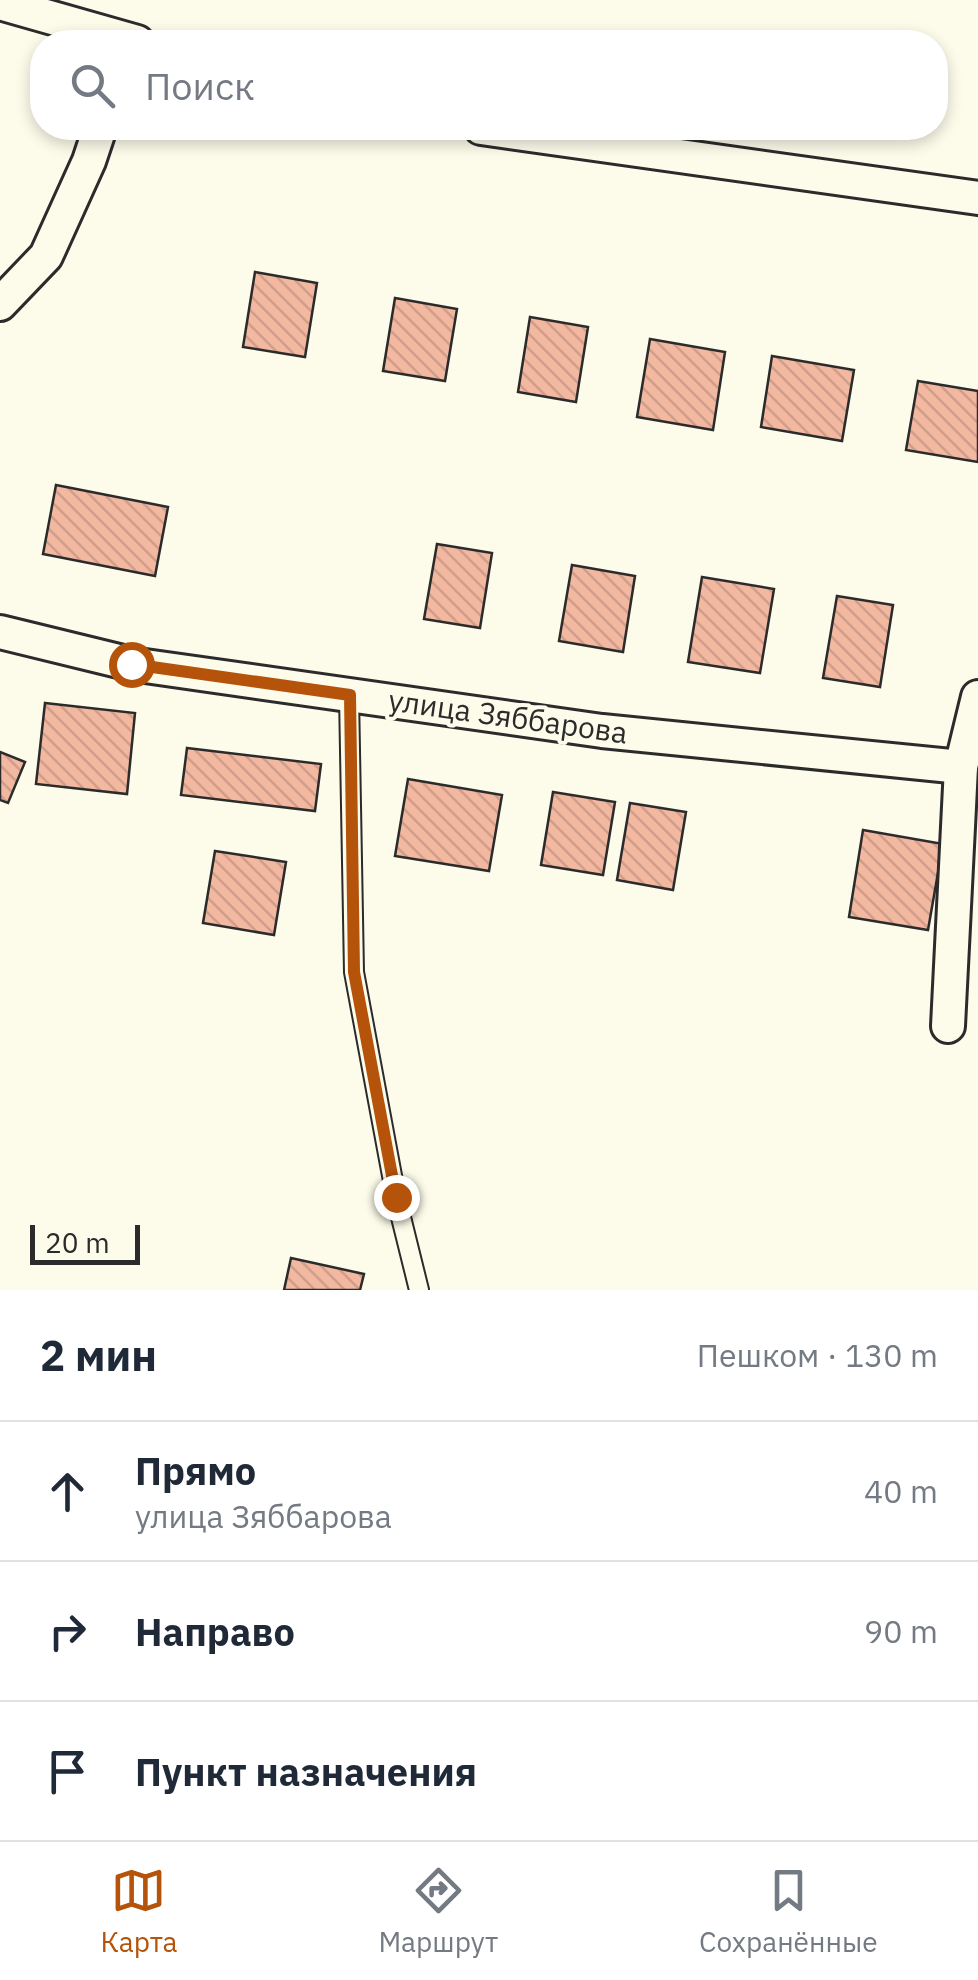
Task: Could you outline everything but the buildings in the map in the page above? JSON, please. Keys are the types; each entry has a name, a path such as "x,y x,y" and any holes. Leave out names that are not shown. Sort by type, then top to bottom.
{"street":[{"path":"0,3 92,30"},
{"path":"0,304 46,256 96,140"},
{"path":"566,140 978,198"},
{"name":"улица Зяббарова","path":"0,632 131,664 602,731 962,767"},
{"path":"948,1026 962,767 978,697"}],"lane":[{"path":"350,695 354,972 396,1197 419,1290"}],"route":[{"path":"131,664 350,695 354,972 396,1197"}]}
